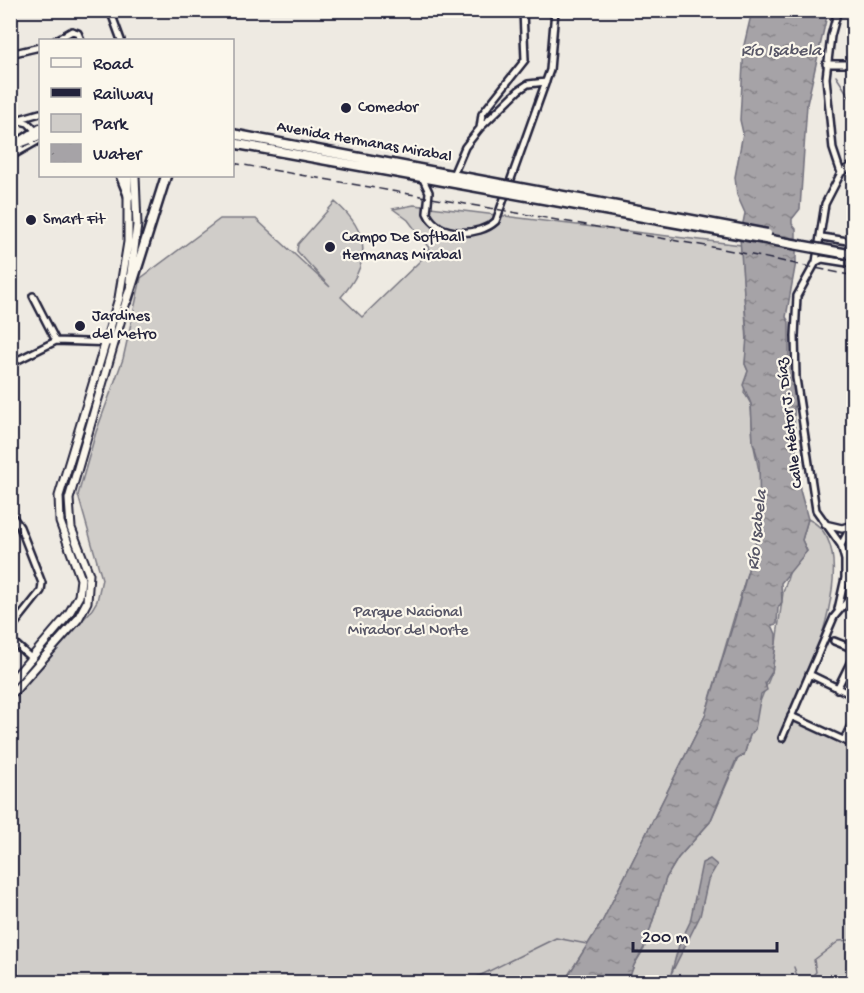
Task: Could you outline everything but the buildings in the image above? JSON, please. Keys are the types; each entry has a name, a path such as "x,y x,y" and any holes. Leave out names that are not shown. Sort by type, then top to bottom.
{"main road":[{"path":"10,155 17,147 39,133"},
{"name":"Avenida Hermanas Mirabal","path":"234,134 453,175 489,185"},
{"name":"Avenida Hermanas Mirabal","path":"234,143 441,180 489,185"},
{"path":"121,177 129,196"},
{"path":"127,300 166,177"},
{"path":"489,185 854,249"},
{"path":"489,185 854,255"}],"street":[{"path":"110,10 121,39"},
{"path":"480,128 482,114 525,60 523,10"},
{"path":"423,177 429,192 427,213 441,226 469,233 488,229 496,221 550,70 555,10"},
{"path":"838,10 826,64 830,134 841,173"},
{"path":"58,39 72,31 78,33 81,39"},
{"path":"10,54 39,47"},
{"path":"826,64 854,64"},
{"path":"453,175 465,147 480,128 519,90 528,84 546,82"},
{"path":"10,89 16,120 12,132 17,147"},
{"path":"10,126 16,120 39,113"},
{"path":"16,120 28,123 39,133"},
{"name":"Calle Héctor J. Díaz","path":"841,544 823,524 816,510 796,378 795,336 799,290 816,262 822,237 825,204 841,173 854,164"},
{"path":"10,683 68,615 79,596 80,573 60,522 59,496 106,343 126,261 128,177"},
{"path":"10,696 78,619 87,602 89,573 69,519 69,500 127,300 136,225 135,177"},
{"path":"429,192 441,180"},
{"path":"822,237 854,242"},
{"path":"816,262 822,259 854,264"},
{"path":"33,296 56,342"},
{"path":"10,364 56,342 115,343"},
{"path":"10,513 20,527 42,584 41,591 10,630"},
{"path":"823,524 842,528 853,525"},
{"path":"782,738 838,609 845,578 841,544 853,525"},
{"path":"71,552 80,547"},
{"path":"845,578 854,583"},
{"path":"838,609 854,593"},
{"path":"10,639 32,658"},
{"path":"834,641 854,649"},
{"path":"837,689 854,655"},
{"path":"809,675 854,696"},
{"path":"791,716 854,745"},
{"path":"844,740 854,719"}],"green space":[{"name":"Parque Nacional Mirador del Norte","path":"335,202 347,213 361,236 362,260 358,272 341,297 362,317 420,261 429,248 408,220 393,209 414,205 741,245 747,342 745,364 748,371 744,392 751,404 753,442 760,476 760,524 705,716 602,922 564,982 11,982 10,698 91,611 97,601 102,579 78,495 96,432 123,359 141,278 220,219 256,219 330,287 297,251 298,244"},
{"path":"808,519 824,533 832,554 833,580 829,609 821,639 791,715 853,744 853,982 627,982 644,949 666,878 678,858 710,822 739,756 744,755 750,735 755,729 757,709 772,672 783,593 790,570 807,551 802,540"}],"water":[{"name":"Río Isabela","path":"752,11 828,11 807,104 800,209 792,219 792,224 796,229 796,262 786,317 789,322 789,361 795,371 797,398 794,408 795,436 800,490 808,519 802,540 807,551 781,583 782,602 778,608 777,624 772,625 776,634 776,643 772,672 765,683 767,690 761,694 755,729 750,735 744,755 736,760 710,822 678,858 666,878 645,946 634,965 628,982 564,982 602,922 705,716 736,615 760,525 759,462 753,442 751,404 743,385 748,371 745,364 747,335 740,238 745,213 737,195 735,177 743,133 740,120 744,45"},
{"path":"710,859 717,865 708,880 700,916 671,974 679,945 690,922 702,863"}],"waterway":[{"path":"836,76 854,104"},
{"path":"806,982 816,972 814,960 839,941 850,940 854,937"},
{"path":"467,982 556,938 587,944"},
{"path":"794,967 799,982"}],"railway":[{"path":"10,152 39,140"},
{"path":"234,163 723,249 854,276"}],"place":[{"name":"Comedor","path":"346,108"},
{"name":"Smart Fit","path":"31,220"},
{"name":"Campo De Softball Hermanas Mirabal","path":"330,247"},
{"name":"Jardines del Metro","path":"80,326"}]}
